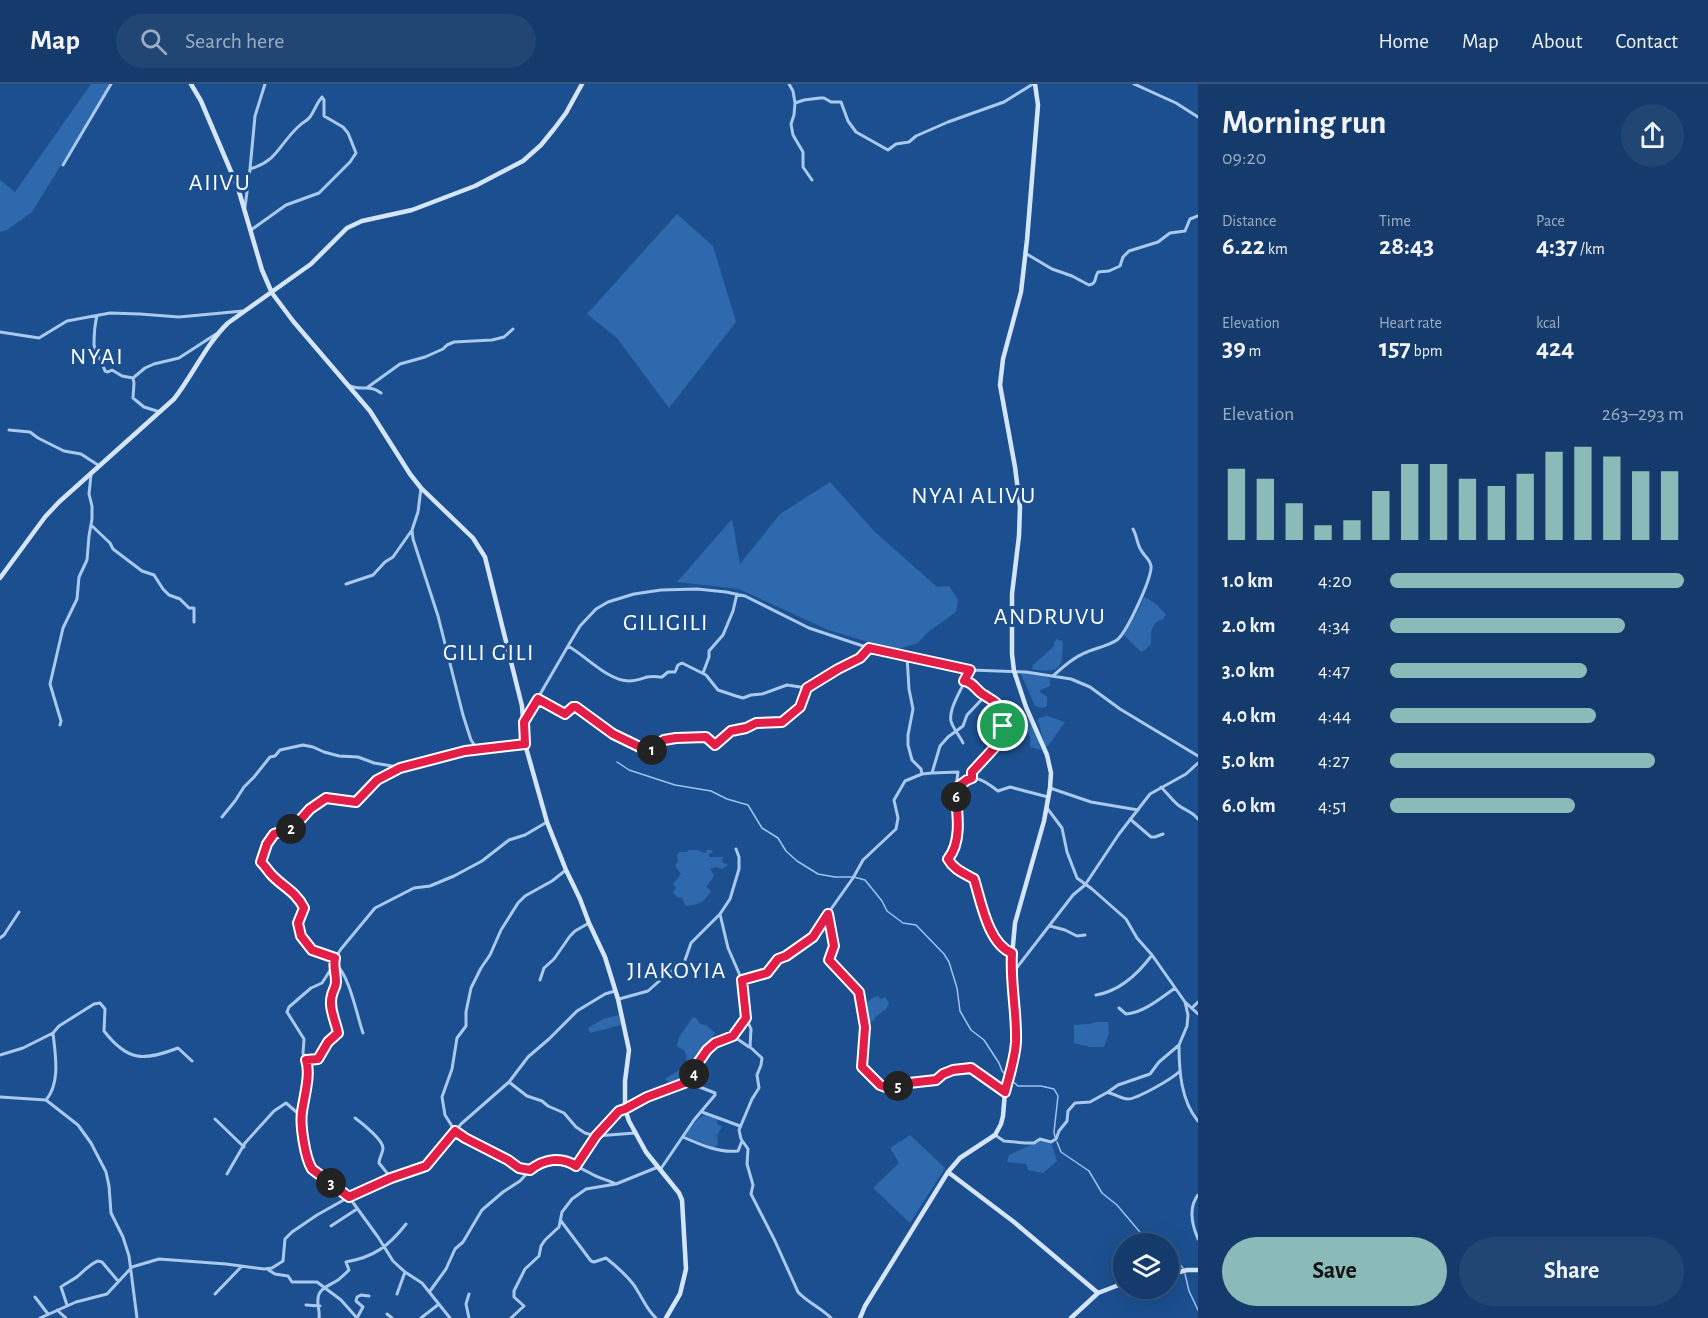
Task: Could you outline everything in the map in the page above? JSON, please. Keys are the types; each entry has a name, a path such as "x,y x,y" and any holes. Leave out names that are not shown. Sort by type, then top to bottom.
{"street":[{"path":"63,165 111,84"},
{"path":"190,84 201,101 232,172 245,207 262,270 272,293 370,411 421,488 473,538 485,557 522,706 525,744 547,822 605,957 618,999 629,1050 625,1082 625,1109 646,1152 682,1200 686,1269 680,1294 666,1318"},
{"path":"245,207 255,116 265,84"},
{"path":"0,578 45,517 98,465 174,399 218,333 228,323 311,264 347,228 362,221 412,210 475,186 523,161 554,129 582,84"},
{"path":"789,84 795,103 791,124 793,135 803,152 803,167 812,180"},
{"path":"795,103 804,99 820,98 831,102 841,102 854,131 888,150 896,144 909,142 916,136 948,122 1004,102 1034,84 1038,105 1021,292 1003,359 1000,385 1020,507 1012,594 1014,671 1026,707 1047,755 1051,773 1047,808 1013,932 1012,974 1016,1040 1001,1124 995,1135 960,1158 948,1172 865,1306 860,1318"},
{"path":"1134,84 1176,103 1198,117"},
{"path":"250,170 270,161 289,137 310,117 322,97 324,116 343,127 356,153 319,194 286,205 251,230"},
{"path":"1025,253 1052,269 1091,285 1095,282 1098,272 1109,272 1120,266 1123,257 1129,251 1158,242 1170,233 1185,231 1191,219 1198,216"},
{"path":"0,332 39,338 63,322 97,315 126,313 179,317 244,311"},
{"path":"97,315 94,323 96,331 94,345 105,371 112,370 122,376 133,378"},
{"path":"349,386 358,389 368,387 400,364 425,357 447,345 458,341 500,338 513,329"},
{"path":"133,378 154,364 179,358 218,333"},
{"path":"133,378 133,398 144,407 160,412"},
{"path":"368,387 381,393"},
{"path":"9,430 30,432 61,450 81,454 98,465"},
{"path":"60,725 61,721 50,684 63,628 77,599 79,577 87,560 92,506 89,494 91,473"},
{"path":"346,584 373,575 393,557 412,530 418,512 421,488"},
{"path":"91,525 110,543 113,549 142,571 154,575 169,595 180,599 189,608 194,608 194,622"},
{"path":"1053,676 1080,655 1116,640 1122,635 1131,619 1151,569 1149,560 1141,550 1133,529"},
{"path":"412,530 438,616 463,715 471,740 477,749"},
{"path":"524,722 568,646 588,616 596,609 608,602 634,594 661,590 698,590 745,596 809,628 869,648 970,670 1014,671 1071,679 1090,687 1125,712 1198,756"},
{"path":"703,673 709,651 723,635 733,611 736,594"},
{"path":"568,646 607,674 624,681 662,677 668,672 675,672 678,664 682,663 703,673 718,690 743,698 787,685 807,688"},
{"path":"538,699 565,714 576,707 613,734 650,751 668,739 706,737 715,745 731,731 756,723 782,722 800,707 807,688 860,658 869,648"},
{"path":"907,656 913,709 908,745 912,760 921,769 922,774"},
{"path":"963,743 951,717 970,670"},
{"path":"964,681 971,683 1000,707 1004,717 1003,726 1007,734 972,772 972,778"},
{"path":"932,773 938,749 946,738 963,726 967,715 986,696"},
{"path":"363,1033 347,982 340,968 334,961 312,950 300,934 298,923 304,908 301,901 294,892 269,873 261,862 267,844 274,834 293,828 310,809 323,799 328,797 356,802 377,780 400,768 477,749 525,744"},
{"path":"222,817 244,787 280,750 303,745 339,756 358,757 400,768"},
{"path":"1012,974 1073,895 1086,885 1119,834 1150,794 1186,774 1198,763"},
{"path":"742,980 767,973 778,959 813,937 863,860 896,829 898,818 894,800 905,781 922,774 932,773 958,772 955,789 956,844 948,859 951,865 961,873 974,879 980,903 994,935 1002,947 1012,953"},
{"path":"955,789 972,778 985,782 998,791 1010,787 1049,797"},
{"path":"1161,787 1179,806 1193,813 1198,819"},
{"path":"1050,788 1091,802 1138,810"},
{"path":"1047,808 1062,828 1075,874 1126,919 1137,938 1185,1002 1198,1014"},
{"path":"1130,819 1151,837 1163,834"},
{"path":"450,1318 419,1281 393,1261 349,1197 310,1166 301,1116 309,1071 303,1053 304,1037 289,1016 288,1010 311,988 322,983 334,961 375,908 414,888 430,886 454,876 482,861 509,840 525,835 547,822"},
{"path":"618,999 648,991 670,972 681,966 691,943 720,914 730,899 737,877 739,860 736,849"},
{"path":"530,1170 519,1168 455,1131 445,1115 442,1097 451,1073 457,1038 466,1026 466,1012 471,988 501,930 518,903 566,870"},
{"path":"0,938 19,912"},
{"path":"720,914 728,948 742,980 746,1018 751,1029 750,1047"},
{"path":"828,914 834,946 829,960 859,992 865,1027 862,1067 865,1072 880,1085 888,1088 936,1080 953,1070 971,1068 1005,1092"},
{"path":"540,980 544,968 554,960 570,936 589,923"},
{"path":"1049,926 1077,936 1085,935"},
{"path":"1096,995 1108,993 1124,984 1143,967 1152,955"},
{"path":"306,1060 318,1059 328,1042 338,1033 334,1022 331,996 336,984 334,961"},
{"path":"1119,1008 1126,1014 1132,1014 1175,988"},
{"path":"267,1269 283,1261 284,1241 288,1235 317,1215 391,1178 426,1166 468,1117 510,1082 528,1057 577,1011 605,994 615,991"},
{"path":"1185,1002 1188,1015 1187,1026 1179,1045 1180,1071 1187,1104 1198,1122"},
{"path":"1192,1008 1198,1002"},
{"path":"0,1055 23,1048 53,1033 59,1026 82,1011 100,1003 105,1010 104,1031 117,1046 141,1058 152,1057 178,1048 192,1061"},
{"path":"576,1166 596,1136 619,1111 647,1097 687,1082 712,1045 733,1036 746,1018"},
{"path":"46,1100 55,1080 53,1033"},
{"path":"733,1036 762,1058 758,1076 759,1086 739,1130 742,1141 748,1149 747,1164 753,1185 751,1194 775,1241 794,1286 802,1297 819,1307 831,1318"},
{"path":"995,1135 1006,1142 1034,1143 1042,1139 1053,1142 1067,1121 1067,1114 1073,1105 1077,1102 1090,1102 1118,1085 1149,1075 1159,1062 1179,1045"},
{"path":"1108,1092 1129,1099 1159,1086 1180,1071"},
{"path":"510,1082 527,1096 564,1113 582,1132 596,1136 635,1133"},
{"path":"511,1318 524,1306 514,1297 515,1288 528,1266 539,1256 542,1243 556,1231 564,1208 586,1189 616,1184 659,1168 715,1094 687,1082"},
{"path":"0,1097 46,1100 78,1125 95,1149 106,1172 111,1213 127,1248 132,1267 137,1318"},
{"path":"227,1174 243,1147 269,1116 284,1103 287,1103 301,1116"},
{"path":"702,1112 740,1126"},
{"path":"355,1118 367,1126 382,1144 378,1161 391,1178"},
{"path":"215,1119 243,1147"},
{"path":"683,1137 715,1150 738,1151 742,1141"},
{"path":"430,1292 477,1216 539,1163 560,1159 616,1184"},
{"path":"948,1172 1014,1222 1098,1293"},
{"path":"1198,1195 1191,1209 1198,1239"},
{"path":"331,1226 357,1209"},
{"path":"561,1221 591,1261 606,1258 626,1276 647,1309 656,1318"},
{"path":"319,1318 320,1306 317,1300 319,1294 349,1270 346,1262 369,1256 384,1247 406,1224"},
{"path":"40,1318 67,1305 107,1294 132,1267 163,1258 267,1269 275,1274 288,1276 292,1282 317,1282 341,1300 357,1318 363,1307 356,1301 357,1297 361,1294 369,1296"},
{"path":"67,1305 61,1287 96,1262 102,1262 118,1281"},
{"path":"215,1294 242,1266"},
{"path":"1179,1272 1198,1270"},
{"path":"397,1294 405,1272"},
{"path":"1071,1318 1098,1293 1113,1287"},
{"path":"469,1294 466,1304 469,1318"},
{"path":"35,1298 48,1314"},
{"path":"422,1318 438,1304"},
{"path":"306,1305 320,1306"},
{"path":"57,1310 66,1318"},
{"path":"387,1314 392,1318"}],"shaded area":[{"path":"91,84 111,84 32,212 7,230 0,232 0,180 15,192"},
{"path":"677,214 713,246 736,322 669,408 617,338 587,314"},
{"path":"830,482 874,531 937,587 949,586 958,600 956,612 927,633 918,643 895,650 828,630 739,589 677,582 732,519 740,564 780,514"},
{"path":"1144,597 1155,603 1166,614 1153,626 1151,644 1141,652 1124,635"},
{"path":"1056,639 1063,643 1062,659 1058,667 1048,671 1032,669 1033,665 1053,647"},
{"path":"1022,672 1050,678 1050,686 1040,690 1047,697 1047,706 1043,708 1035,706"},
{"path":"1047,716 1065,722 1048,746 1045,746 1038,720"},
{"path":"1030,717 1041,750 1030,747 1030,737 1022,726"},
{"path":"688,850 705,853 711,850 713,852 709,854 709,857 723,857 722,862 728,865 722,869 716,867 710,869 714,875 706,886 711,891 709,895 701,902 686,906 681,897 673,893 676,888 673,884 681,874 675,866 678,861 677,855"},
{"path":"878,996 880,999 885,997 889,1003 886,1009 874,1018 875,1020 866,1024 866,1017 862,1015 864,1009 869,1001"},
{"path":"619,1015 621,1025 590,1033 588,1028 603,1019"},
{"path":"693,1017 715,1033 694,1066 696,1070 692,1076 672,1085 665,1079 684,1067 687,1057 684,1050 676,1046 679,1037"},
{"path":"1108,1022 1109,1033 1104,1047 1090,1047 1074,1043 1074,1025"},
{"path":"705,1114 718,1118 717,1124 722,1126 717,1136 718,1144 714,1148 685,1136 695,1122"},
{"path":"910,1135 945,1168 910,1223 873,1188 899,1163 890,1148"},
{"path":"1041,1140 1052,1145 1057,1161 1043,1173 1028,1170 1026,1164 1007,1162 1009,1155"}],"waterway":[{"path":"617,762 629,770 675,785 711,791 727,799 748,805 762,828 778,838 786,851 797,861 818,874 865,880 887,911 903,923 916,925 944,954 949,962 957,988 960,1011 971,1030 984,1040 1007,1076"},
{"path":"1011,1080 1018,1086 1041,1086 1054,1089 1058,1096 1055,1137"},
{"path":"1057,1142 1061,1152 1089,1171 1102,1193 1117,1205 1141,1233"},
{"path":"1179,1264 1183,1268"},
{"path":"1185,1274 1189,1291 1198,1310"}],"district":[{"name":"AIIVU","path":"220,182"},
{"name":"NYAI","path":"97,356"},
{"name":"NYAI ALIVU","path":"974,495"},
{"name":"ANDRUVU","path":"1050,616"},
{"name":"GILIGILI","path":"666,622"},
{"name":"GILI GILI","path":"489,652"},
{"name":"JIAKOYIA","path":"677,970"}],"route":[{"path":"869,648 970,670 964,681 971,683 984,696 993,699 998,704 1004,717 1003,726 1007,734 972,772 972,778 955,789 956,844 948,859 951,865 961,873 974,879 980,903 998,943 1012,953 1016,1040 1005,1092 971,1068 953,1070 936,1080 888,1088 880,1085 865,1072 862,1067 862,1056 865,1019 859,992 829,960 834,946 828,914 813,937 778,959 767,973 742,980 746,1018 733,1036 715,1043 707,1050 693,1076 687,1082 647,1097 619,1111 596,1136 576,1166 560,1159 539,1163 530,1170 523,1170 455,1131 426,1166 391,1178 349,1197 310,1166 301,1116 309,1071 306,1060 318,1059 323,1048 338,1033 334,1022 331,996 336,984 335,958 314,952 301,936 298,923 304,908 301,901 294,892 269,873 261,862 267,844 274,834 293,828 310,809 323,799 328,797 356,802 377,780 400,768 465,751 525,744 524,722 538,699 565,714 574,706 613,734 646,750 655,749 664,740 676,738 706,737 715,745 731,731 756,723 782,722 800,707 807,688 860,658 869,648"}]}
